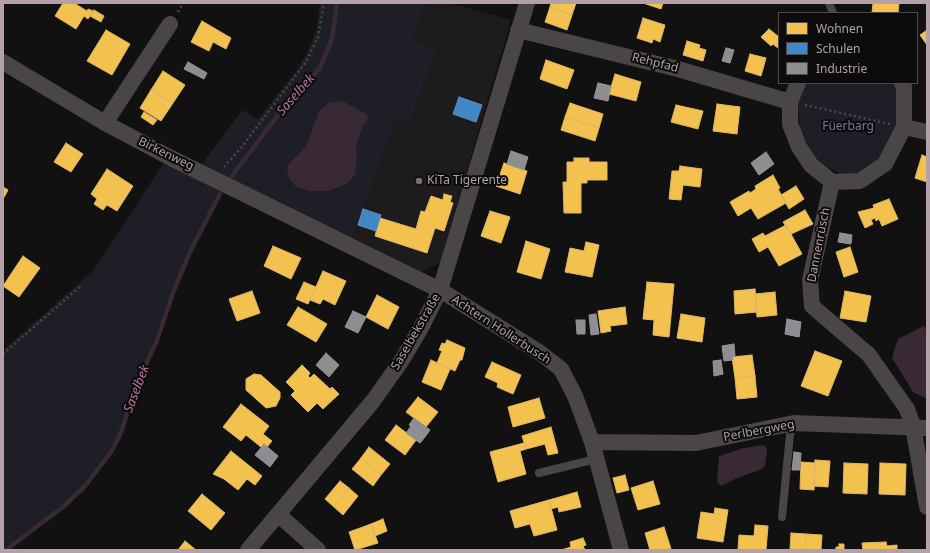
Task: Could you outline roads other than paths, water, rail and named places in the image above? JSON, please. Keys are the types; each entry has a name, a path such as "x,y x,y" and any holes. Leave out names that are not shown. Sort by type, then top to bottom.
{"street":[{"name":"Saselbekstraße","path":"248,550 279,515 373,401 402,360 422,326 440,290 526,3"},
{"path":"105,123 170,24"},
{"name":"Rehpfad","path":"518,30 678,69 790,102"},
{"name":"Birkenweg","path":"3,62 105,123 171,158 221,181"},
{"path":"798,84 790,102 790,124 799,147 811,165 832,182 860,181 886,164 904,127 904,87 902,84"},
{"path":"904,127 927,132"},
{"name":"Achtern Hollerbusch","path":"221,181 440,290 539,352 561,369 575,396 592,442 621,550"},
{"name":"Dannenrüsch","path":"832,182 810,280 812,306 869,355 920,427 927,507"},
{"name":"Perlbergweg","path":"592,442 696,443 791,424 920,427"},
{"path":"279,515 318,550"}],"lane":[{"path":"782,516 791,424"},
{"path":"539,473 596,459"}],"waterway":[{"name":"Saselbek","path":"232,176 275,119 319,69 332,39 337,3"},
{"name":"Saselbek","path":"6,550 63,507 85,486 111,452 120,435 138,381 156,343 173,293 191,250 220,194"}],"place":[{"name":"KiTa Tigerente","path":"419,181"}],"park label":[{"name":"Füerbarg","path":"848,127"}]}
